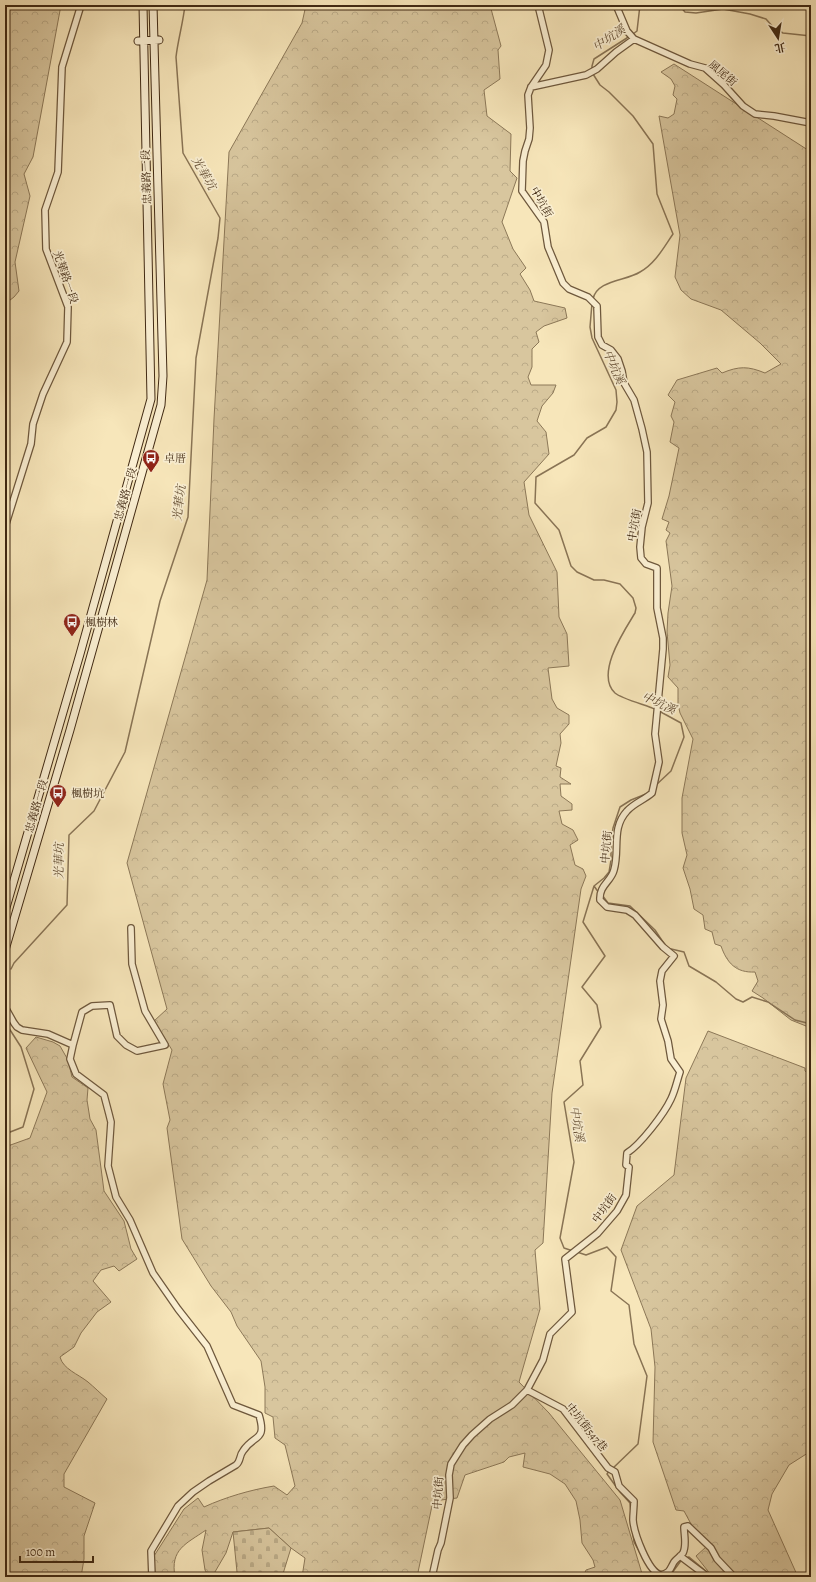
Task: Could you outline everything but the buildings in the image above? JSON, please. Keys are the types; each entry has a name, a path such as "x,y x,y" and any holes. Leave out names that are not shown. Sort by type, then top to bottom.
{"main road":[{"name":"忠義路一段","path":"5,911 25,832 150,406 151,388 141,41 143,5"},
{"name":"忠義路一段","path":"5,950 40,837 92,658 161,405 163,384 163,286 156,40 152,5"},
{"path":"141,41 156,40"},
{"path":"147,287 163,286"},
{"path":"77,653 92,658"},
{"path":"25,832 40,837"}],"street":[{"name":"光華路一段","path":"5,527 31,444 33,424 44,394 67,342 68,307 46,249 44,210 58,172 62,67 81,5"},
{"path":"531,87 546,65 548,50 538,5"},
{"name":"風尾街","path":"616,5 628,31 634,39 690,64 705,68 724,85 743,106 754,114 811,123"},
{"path":"531,87 586,75 597,69 616,52 634,39"},
{"name":"中坑街","path":"432,1577 441,1543 450,1498 449,1475 451,1464 472,1435 490,1419 512,1405 527,1390 543,1360 550,1334 572,1312 565,1259 598,1233 617,1211 626,1195 629,1167 626,1165 627,1153 635,1148 645,1136 671,1100 680,1072 671,1059 668,1041 661,1019 663,1005 660,981 662,971 674,956 634,915 627,910 607,907 600,900 600,894 614,872 616,863 617,831 621,819 630,807 652,790 659,762 655,734 659,704 663,638 658,608 657,568 646,564 641,558 640,548 642,527 648,503 647,452 638,412 634,400 624,383 618,359 611,350 602,345 598,337 597,306 588,297 569,289 563,283 548,247 544,222 522,190 523,161 529,139 530,128 530,108 528,95 531,87"},
{"path":"131,928 132,964 145,1011 165,1045 137,1051 126,1045 117,1036 110,1005 99,1005 86,1008 82,1012 72,1045 70,1059 76,1074 104,1095 111,1122 108,1166 116,1196 130,1220 149,1267 178,1309 207,1346 233,1405 259,1415 262,1429 260,1435 242,1452 240,1462 193,1492 178,1506 151,1551 152,1577"},
{"path":"5,1007 14,1023 22,1030 48,1034 72,1045"},
{"name":"中坑街547巷","path":"527,1390 563,1409 608,1468 615,1472 620,1486 634,1501 633,1518 635,1533 653,1571 661,1575 669,1572 674,1562 683,1559"},
{"path":"708,1577 683,1559 685,1544 684,1527 688,1526 711,1548 717,1559 734,1577"}],"green space":[{"path":"5,5 61,5 33,157 24,174 30,196 15,262 19,291 5,304"},
{"path":"306,5 490,5 501,46 498,50 500,79 484,90 487,116 511,134 510,171 517,178 502,222 513,249 526,268 520,274 530,290 534,301 565,308 567,318 544,326 536,332 539,342 532,349 532,367 528,377 531,385 556,385 553,393 542,406 537,421 546,432 549,454 524,482 529,515 557,572 559,617 567,634 569,666 548,668 552,699 557,708 569,715 569,724 560,734 561,743 556,766 561,768 560,777 571,784 560,784 561,796 572,804 572,810 559,811 562,824 573,830 578,840 570,845 575,865 583,869 586,876 581,889 552,1093 543,1243 535,1250 540,1309 519,1382 549,1413 620,1500 643,1577 583,1577 586,1570 595,1567 593,1560 582,1543 580,1520 576,1501 565,1484 550,1474 523,1467 525,1453 509,1457 504,1462 465,1475 457,1498 433,1501 417,1577 302,1577 305,1558 291,1548 269,1528 233,1532 226,1553 212,1577 209,1577 205,1570 202,1550 206,1530 181,1548 177,1554 174,1568 175,1577 155,1577 154,1556 184,1509 198,1498 204,1507 238,1494 274,1486 287,1495 295,1486 285,1445 275,1438 273,1417 265,1413 265,1387 261,1361 237,1326 231,1312 211,1286 182,1239 167,1128 170,1120 163,1084 172,1050 154,1021 167,1009 127,863 207,580 214,419 229,152 302,23"},
{"path":"674,64 811,152 811,1028 791,1020 752,991 758,981 755,972 737,969 729,962 721,946 715,944 712,932 705,929 703,915 694,909 690,889 683,868 687,855 682,833 682,798 693,739 680,713 678,704 678,688 668,677 670,665 667,632 672,586 666,541 670,533 666,530 669,522 662,519 669,496 679,448 670,442 674,422 671,416 675,402 668,395 677,380 717,368 722,373 739,368 748,368 765,373 781,364 760,343 721,310 691,299 681,290 675,277 680,235 659,116 668,118 674,114 677,99 673,95 675,86 671,79 661,72"},
{"path":"708,1031 805,1068 805,1071 811,1075 811,1451 789,1465 772,1494 768,1510 798,1577 714,1577 696,1556 706,1547 702,1535 691,1524 684,1511 676,1510 653,1442 655,1367 651,1329 621,1250 637,1206 674,1175 686,1078"},
{"path":"36,1037 53,1042 60,1046 68,1060 72,1077 88,1088 87,1100 90,1119 96,1130 104,1191 124,1221 131,1249 137,1259 119,1271 114,1266 101,1270 93,1281 111,1302 97,1312 81,1333 74,1347 60,1357 64,1365 88,1382 107,1399 64,1474 64,1487 95,1503 84,1536 84,1559 81,1577 5,1577 5,1147 30,1138 47,1092 26,1048"},
{"path":"269,1528 291,1548 282,1577 242,1577 237,1572 233,1532"}],"waterway":[{"name":"光華坑","path":"11,969 14,963 67,905 69,835 94,811 125,752 160,601 188,517 196,358 218,238 220,218 183,153 176,57 185,5"},
{"name":"中坑溪","path":"633,34 637,31 640,5"},
{"path":"679,5 685,12 696,13 723,9 750,14 766,19 773,27 783,33 811,36"},
{"name":"中坑溪","path":"592,70 594,59 630,36"},
{"name":"中坑溪","path":"593,74 600,85 633,116 653,144 657,194 673,234 659,255 650,265 634,275 606,284 600,288 593,299"},
{"name":"中坑溪","path":"592,303 590,327 592,338 616,390 616,410 606,427 587,438 574,455 536,477 535,503 559,530 571,566 577,572 594,580 604,580 620,584 633,598 636,608 635,613 624,630 613,653 608,675 610,685 615,693 628,700 655,709"},
{"name":"中坑溪","path":"656,785 671,771 684,737 681,723 659,711"},
{"name":"中坑溪","path":"573,1251 564,1248 560,1238 574,1162 564,1102 583,1085 580,1061 601,1027 597,1005 582,987 605,956 583,922 594,886 609,872 613,828 620,807 631,800 646,794"},
{"name":"中坑溪","path":"594,886 599,893"},
{"path":"602,895 608,903 630,906 655,930 665,945"},
{"path":"667,948 684,952 689,966 716,982 736,999 743,1002 752,997 768,1002 795,1020 811,1024"},
{"name":"光華坑","path":"5,1022 21,1047 34,1089 23,1127 5,1134"},
{"name":"中坑溪","path":"577,1252 586,1255 607,1247 616,1257 611,1291 629,1305 634,1344 647,1376 638,1444 612,1469"},
{"name":"中坑溪","path":"609,1471 607,1474 630,1503 631,1513"},
{"name":"中坑溪","path":"633,1534 634,1542 640,1553"},
{"name":"中坑溪","path":"686,1558 689,1557 713,1577"},
{"name":"中坑溪","path":"669,1577 683,1560"},
{"name":"中坑溪","path":"650,1570 654,1577"}],"place":[{"name":"卓厝","path":"151,473"},
{"name":"楓樹林","path":"72,637"},
{"name":"楓樹坑","path":"58,808"}]}
